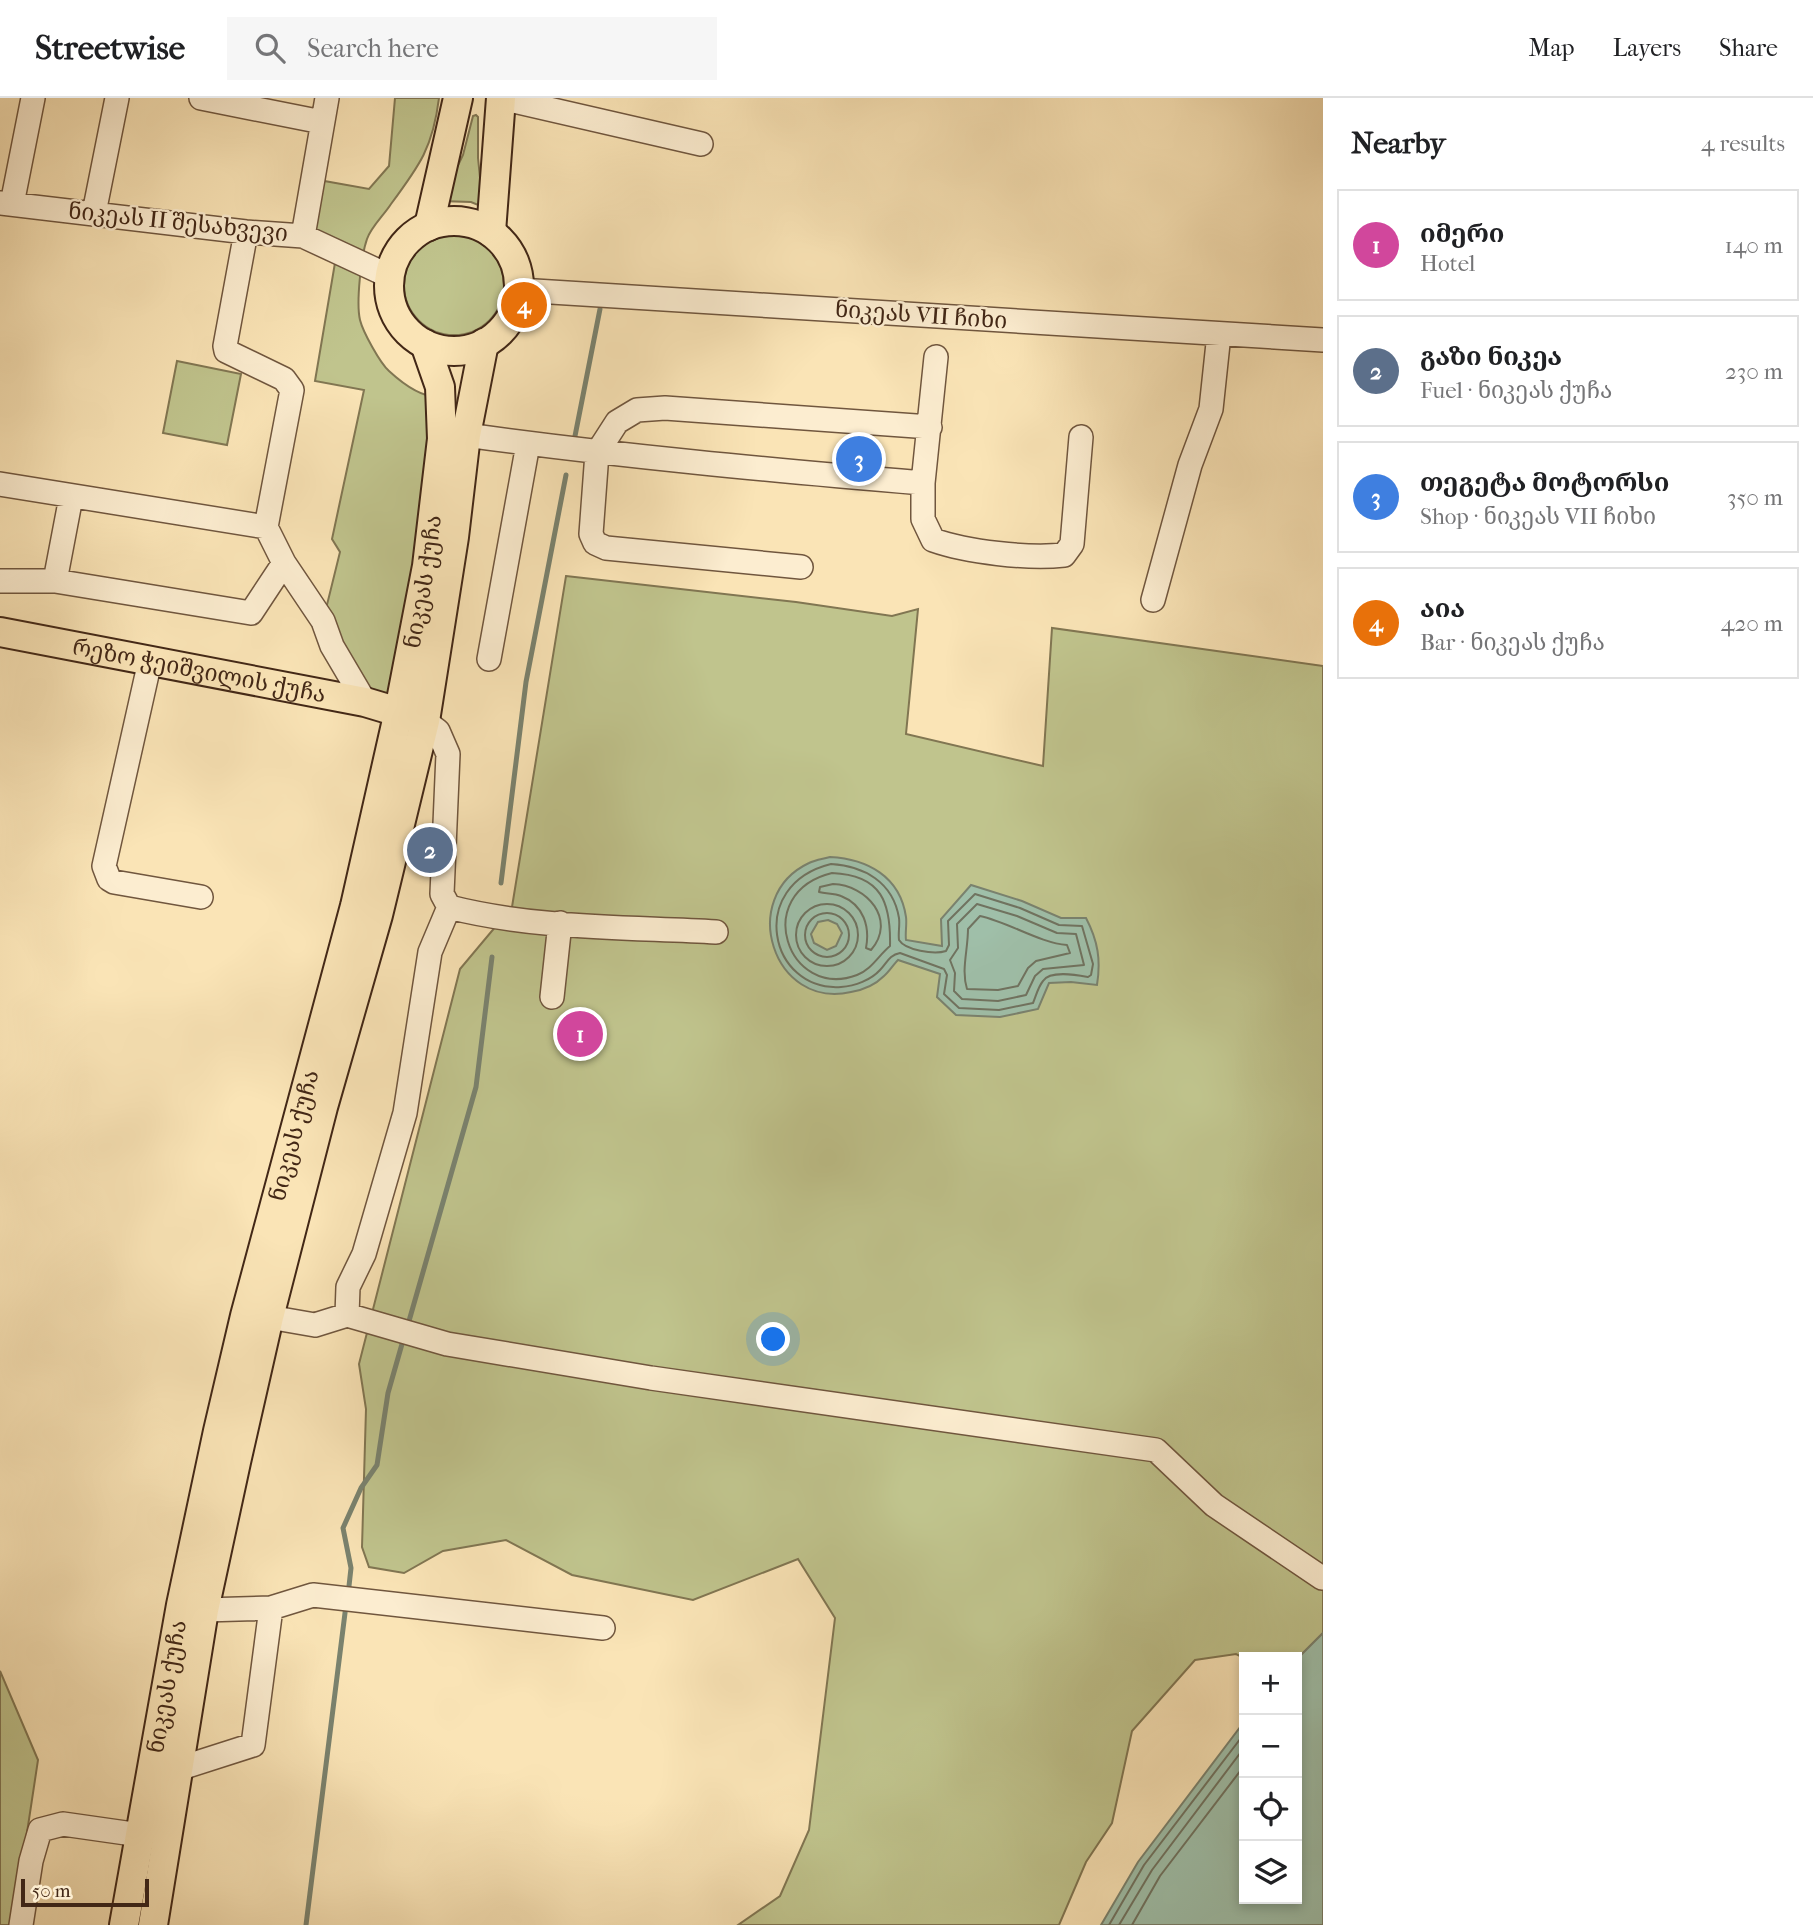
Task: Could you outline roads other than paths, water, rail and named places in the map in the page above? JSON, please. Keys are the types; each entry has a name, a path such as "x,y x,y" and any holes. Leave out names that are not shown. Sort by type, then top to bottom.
{"main road":[{"path":"429,226 458,98"},
{"path":"491,232 500,98"},
{"path":"389,276 395,256 408,240 429,226 448,221 470,223 491,232 507,248 517,268 519,290 513,312 501,331 484,343 465,350 444,350 425,344"},
{"name":"ნიკეას ქუჩა","path":"124,1925 181,1605 218,1431 245,1316 355,906 399,711 433,525 442,439 440,387 425,344 408,332 396,316 389,296 389,276"},
{"name":"ნიკეას ქუჩა","path":"153,1925 204,1610 269,1317 323,1107 378,915 425,720 454,537 466,435 484,343"},
{"name":"რეზო ჭეიშვილის ქუჩა","path":"0,632 365,702 425,720"}],"street":[{"path":"6,204 33,98"},
{"path":"94,213 117,98"},
{"path":"201,98 322,122"},
{"path":"303,236 327,98"},
{"path":"500,98 701,144"},
{"name":"ნიკეას II შესახვევი","path":"6,204 246,232 303,236 389,276"},
{"path":"246,232 226,351 284,379 292,390 266,527 284,563 323,621 332,646 365,702"},
{"name":"ნიკეას VII ჩიხი","path":"519,290 1323,340"},
{"path":"1153,600 1190,465 1211,409 1219,334"},
{"path":"936,356 923,484 923,519 933,540 951,547 1043,557 1064,555 1072,544 1081,437"},
{"path":"802,567 606,548 595,543 591,534 597,453 617,422 638,410 665,408 930,427"},
{"path":"466,435 597,453 923,484"},
{"path":"489,659 528,444"},
{"path":"0,484 266,527"},
{"path":"55,581 71,497"},
{"path":"0,581 55,581 251,613 284,563"},
{"path":"150,661 104,866 109,879 114,882 201,897"},
{"path":"425,720 438,731 448,754 442,894 449,906 477,914 560,923 716,932"},
{"path":"347,1315 348,1287 364,1254 405,1113 430,952 449,906"},
{"path":"552,997 560,923"},
{"path":"269,1317 315,1325 347,1315 447,1344 650,1378 1156,1450 1214,1505 1322,1578"},
{"path":"204,1610 271,1608 313,1595 603,1628"},
{"path":"178,1769 253,1745 271,1608"},
{"path":"21,1925 31,1861 40,1830 63,1824 140,1835"}],"water":[{"path":"830,857 857,861 880,872 889,881 903,903 906,940 942,946 941,919 971,885 1022,901 1061,918 1086,918 1098,951 1097,985 1049,983 1038,1009 1000,1017 956,1015 937,997 940,974 898,960 877,982 851,992 824,993 801,984 784,968 774,947 770,924 774,900 787,879 809,863","holes":["828,920 837,924 842,933 836,946 827,950 814,943 811,934 818,922"]},
{"path":"1323,1633 1323,1925 1101,1925 1138,1862 1239,1729 1239,1904 1302,1904 1302,1654"}],"waterway":[{"path":"575,436 600,309"},
{"path":"501,883 526,682 566,475"},
{"path":"407,1328 476,1087 492,957"},
{"path":"348,1595 351,1568 343,1528 361,1488 377,1465 388,1393 404,1337"},
{"path":"306,1925 346,1605"}],"place":[{"name":"აია","path":"524,305"},
{"name":"თეგეტა მოტორსი","path":"859,459"},
{"name":"გაზი ნიკეა","path":"430,850"},
{"name":"იმერი","path":"580,1034"}]}
